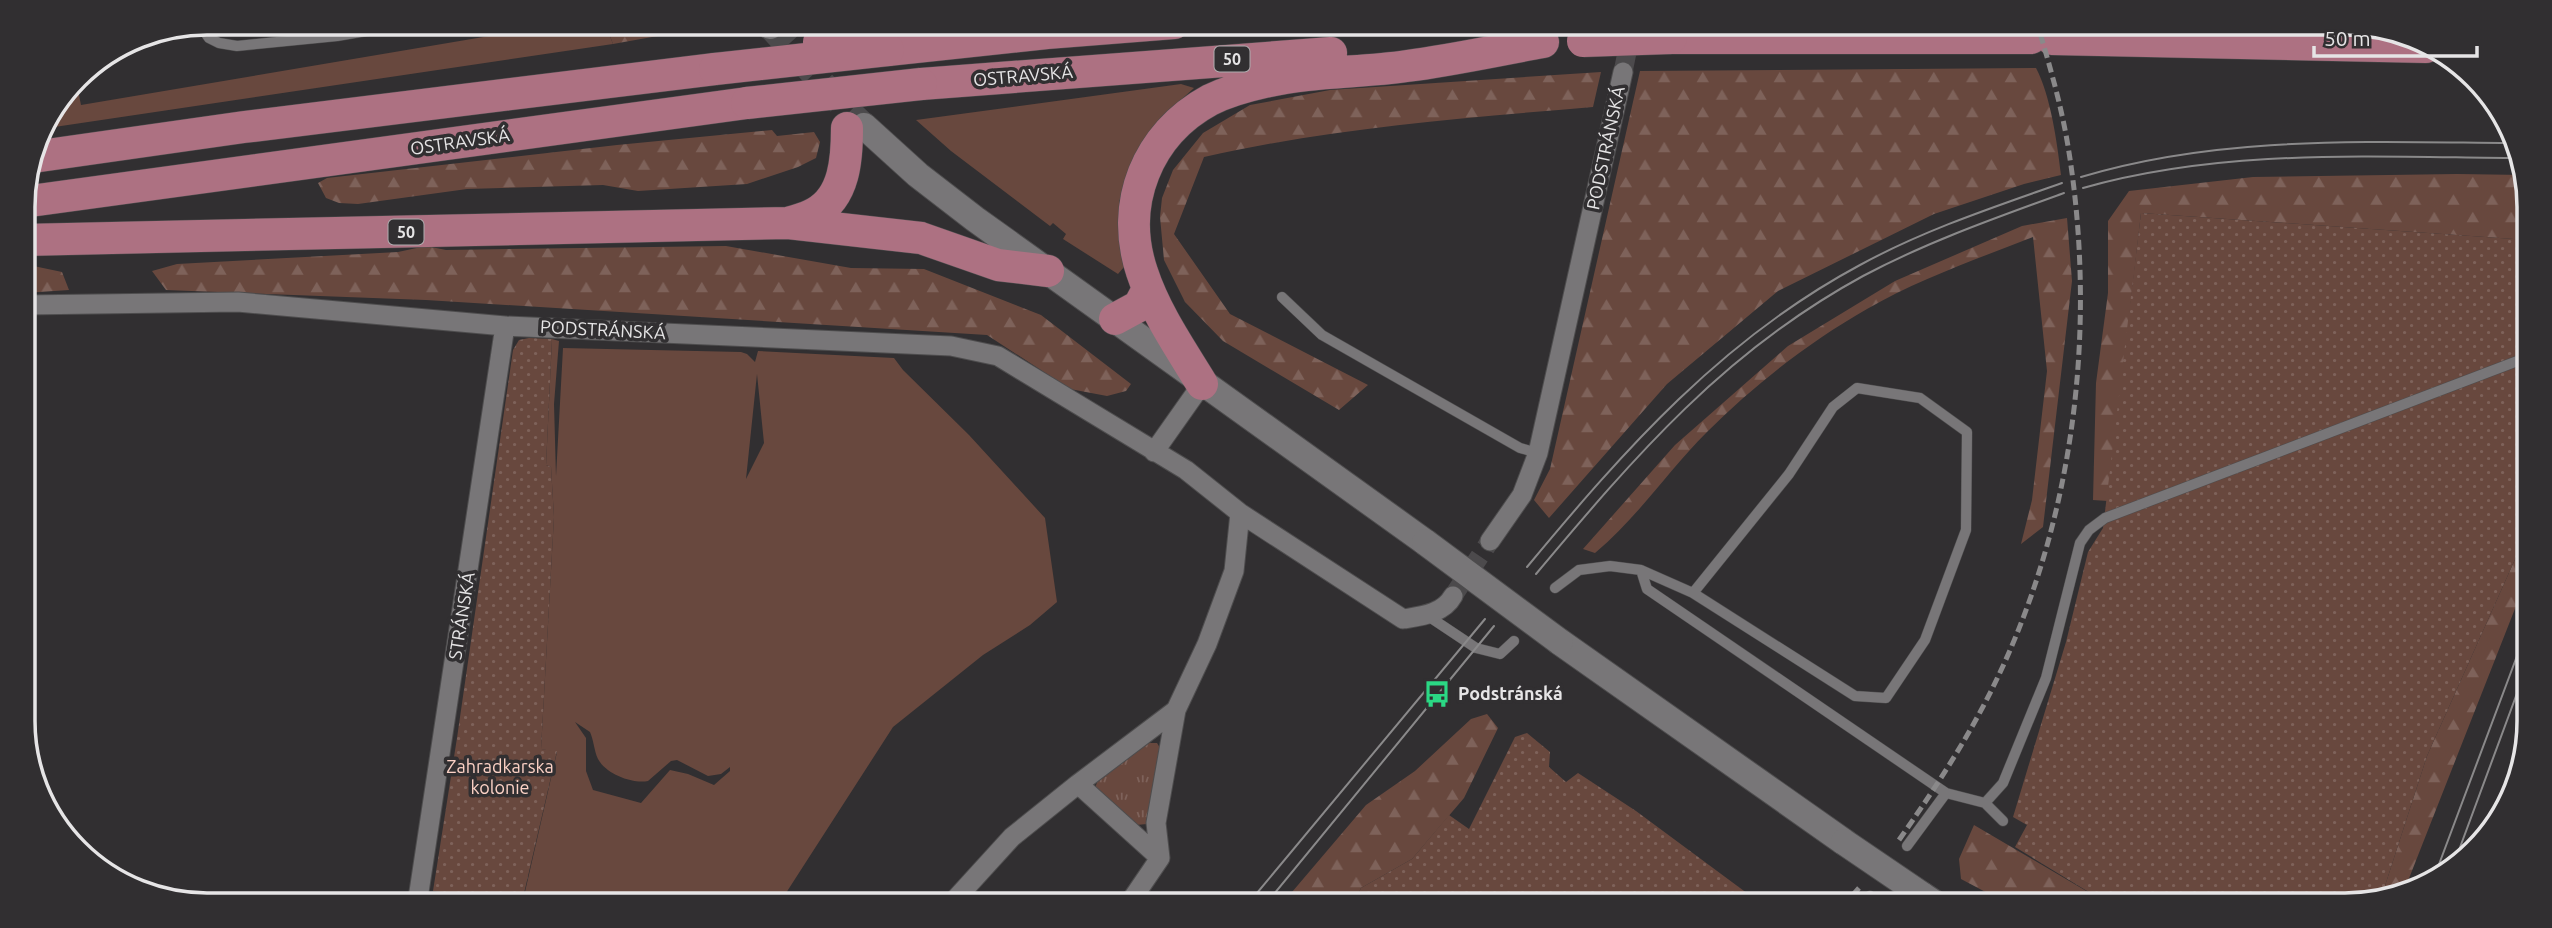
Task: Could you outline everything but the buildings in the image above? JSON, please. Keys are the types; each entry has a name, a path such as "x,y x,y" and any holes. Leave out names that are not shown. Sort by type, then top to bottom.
{"highway":[{"path":"43,156 244,127 715,69 878,35"},
{"name":"OSTRAVSKÁ","path":"35,200 747,103 920,84 1253,57 1671,38 2041,38 2407,47"},
{"name":"50","path":"1202,384 1148,289 1134,241 1133,214 1137,194 1151,155 1168,131 1212,99 1280,79 1345,70 1406,66 1543,42"},
{"name":"50","path":"788,223 815,213 830,201 844,170 855,127"},
{"name":"50","path":"35,240 788,223 921,238 957,248 998,265 1048,271"},
{"path":"1115,319 1139,306 1148,289"}],"main road":[{"path":"855,127 1202,384 1248,414 1560,642 1919,893"}],"street":[{"name":"PODSTRÁNSKÁ","path":"1490,541 1522,495 1538,453 1623,72"},
{"name":"PODSTRÁNSKÁ","path":"35,304 238,302 505,326 951,346 998,356 1185,470 1240,513 1403,619 1427,615"},
{"name":"STRÁNSKÁ","path":"419,893 505,326"},
{"path":"1154,452 1202,384"},
{"path":"1136,893 1160,858 1156,822 1176,710 1207,644 1234,571 1240,513"},
{"path":"1427,615 1449,603 1453,596"},
{"path":"961,893 1012,837 1176,710"},
{"path":"1078,784 1160,858"}],"lane":[{"path":"207,35 227,45 343,35"},
{"path":"292,35 295,40"},
{"path":"1282,297 1322,335 1520,448 1538,453"},
{"path":"1985,803 2003,783 2046,678 2080,543 2089,530 2105,518 2517,361"},
{"path":"1555,588 1579,570 1610,566 1642,570 1693,593 1855,696 1886,698 1925,640 1966,530 1968,432 1920,398 1857,388 1833,407 1789,474 1693,593"},
{"path":"1642,570 1647,589 1946,793 1985,803 2003,821"},
{"path":"1427,615 1476,648 1500,654 1514,641"},
{"path":"1907,846 1946,793"}],"green space":[{"path":"495,35 610,35 613,44 55,127 78,92 81,105"},
{"path":"610,35 663,35 613,44"},
{"path":"2036,68 2049,106 2061,175 2024,184 1934,214 1778,291 1667,384 1549,518 1534,500 1550,469 1640,71"},
{"path":"1601,72 1593,107 1349,131 1204,157 1174,234 1230,314 1368,385 1339,410 1223,341 1185,302 1164,260 1160,217 1162,198 1173,170 1203,133 1250,105 1330,90"},
{"path":"1181,84 1194,88 1159,120 1127,174 1119,203 1124,267 1118,274 1063,239 1066,234 1053,223 1050,226 951,151 916,120"},
{"path":"772,130 777,136 814,132 820,142 816,158 747,184 638,191 603,185 467,189 358,204 339,203 326,198 318,183 327,178"},
{"path":"2514,175 2517,239 2141,213 2108,501 2093,500 2096,383 2108,293 2108,221 2129,191 2253,177"},
{"path":"2141,213 2517,239 2517,555 2427,756 2384,889 2357,893 2090,893 2015,847 2027,825 2013,817 2066,642 2088,552 2103,528"},
{"path":"2067,218 2072,281 2043,527 2021,544 2032,500 2047,371 2033,237 1907,288 1824,336 1783,365 1725,415 1611,539 1595,553 1583,549 1675,445 1788,346 1895,281 2022,226"},
{"path":"426,246 446,250 726,246 851,268 924,269 1041,315 1131,384 1126,391 1107,396 1070,389 987,335 426,300 166,290 152,271 177,264 398,252"},
{"path":"35,266 62,272 69,290 35,292"},
{"path":"552,339 559,341 554,404 556,476 563,348 741,352 755,362 758,351 894,358 1045,518 1057,602 1030,625 983,655 893,727 786,893 525,893 557,752 541,749 554,517 551,467 546,465","holes":["757,374 764,443 746,479","575,722 590,732 602,764 627,779 648,781 671,761 677,760 708,776 721,774 730,767 730,771 714,785 670,770 641,803 593,790 586,771 586,738"]},
{"name":"Zahradkarska kolonie","path":"552,339 546,465 551,467 554,517 541,749 557,751 524,893 433,891 513,350 519,340"},
{"path":"2517,555 2517,604 2408,881 2384,889 2427,756"},
{"path":"1487,714 1498,728 1464,798 1412,859 1361,888 1359,893 1291,893 1366,805 1415,771 1471,719"},
{"path":"1527,733 1550,752 1549,767 1566,782 1578,773 1636,811 1747,893 1359,893 1361,888 1412,859 1449,815 1469,829 1515,737"},
{"path":"1149,743 1157,743 1160,748 1147,824 1136,825 1095,788 1098,780"},
{"path":"1974,825 2090,893 1987,893 1961,879 1959,859"}],"tunnel":[{"path":"778,35 864,126"},
{"path":"1623,72 1631,35"},
{"path":"1453,596 1490,541"}],"tram line":[{"path":"2081,177 2133,163 2240,148 2348,142 2505,143"},
{"path":"2083,188 2136,175 2244,161 2353,157 2510,158"},
{"path":"1527,567 1639,439 1720,362 1764,327 1810,294 1884,252 1959,220 2062,183"},
{"path":"1536,574 1609,488 1685,409 1725,372 1813,305 1912,252 2064,193"},
{"path":"1257,893 1485,619"},
{"path":"1275,893 1494,626"},
{"path":"2439,865 2517,656"},
{"path":"2459,850 2517,693"}],"railway":[{"path":"1899,840 1965,740 2007,658 2034,589 2055,517 2069,443 2078,369 2080,294 2077,220 2065,130 2040,35"},
{"path":"1855,893 1859,888"}],"place":[{"name":"Podstránská","path":"1437,694"}]}
